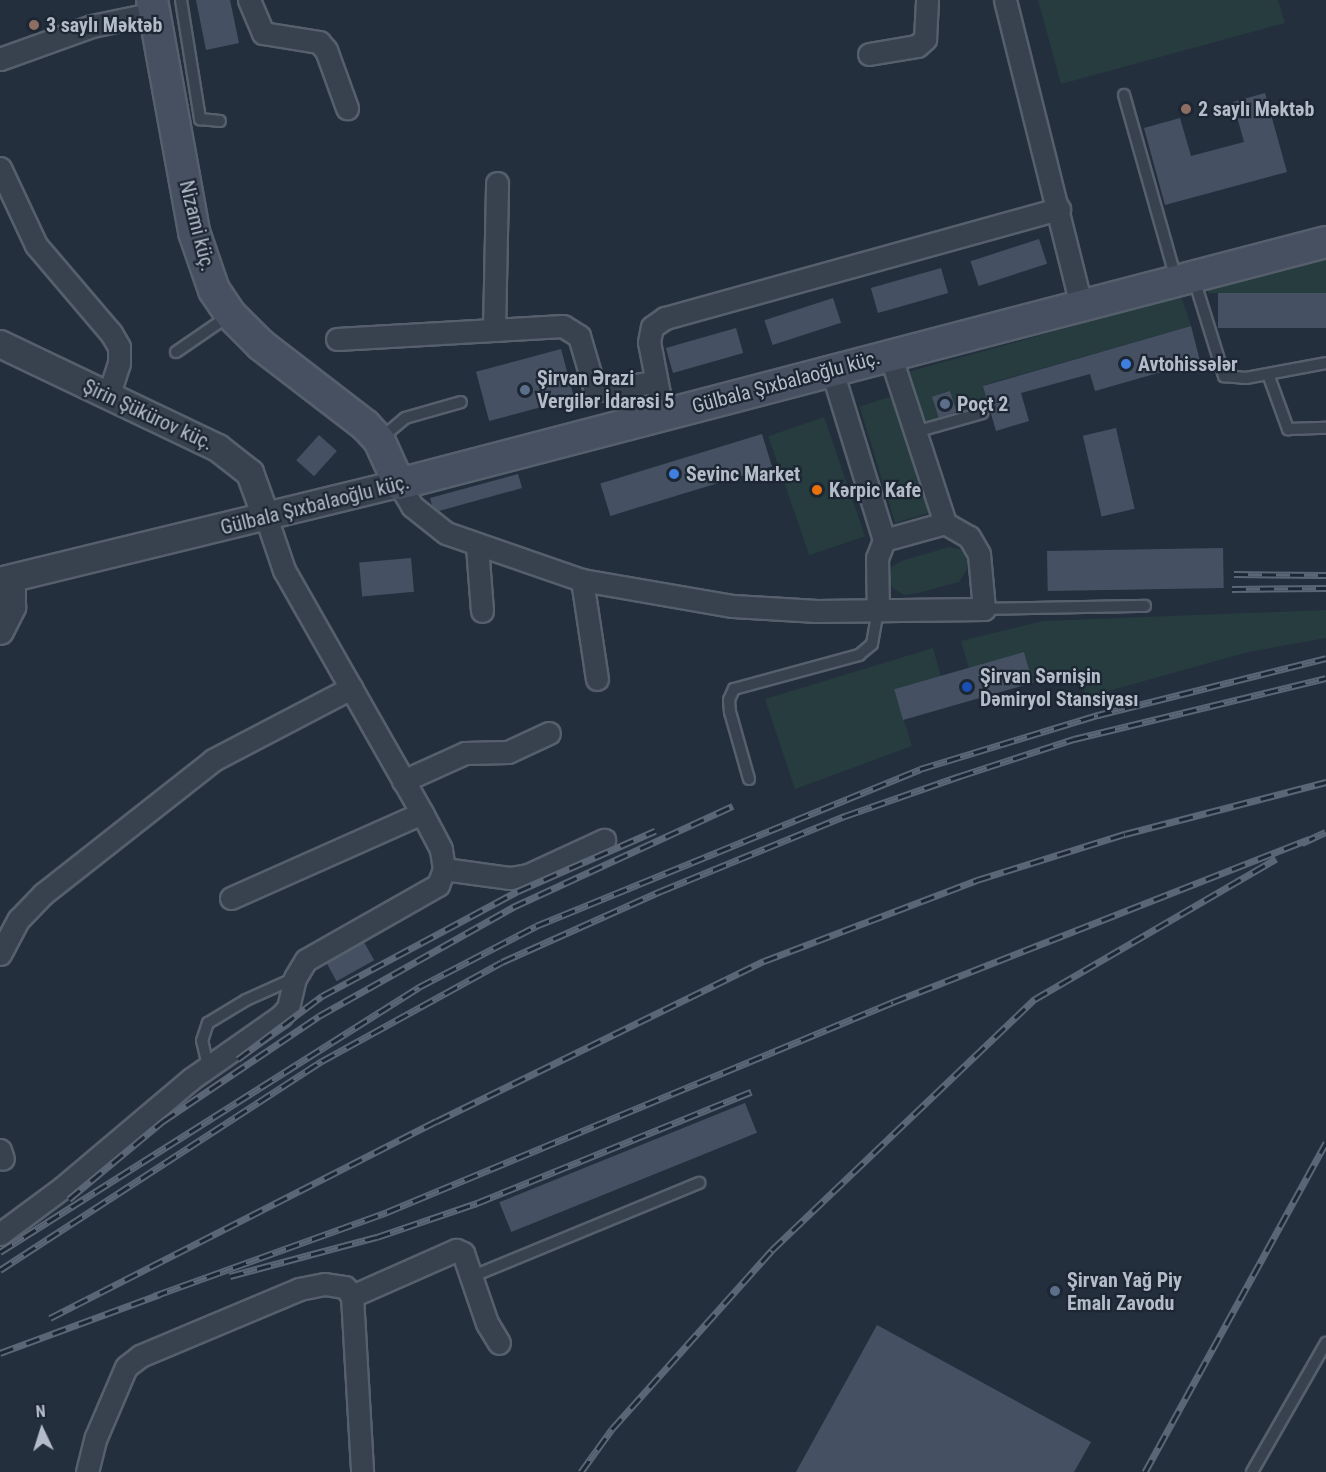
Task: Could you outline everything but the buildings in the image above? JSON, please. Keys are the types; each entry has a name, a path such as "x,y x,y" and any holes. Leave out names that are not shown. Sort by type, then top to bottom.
{"main road":[{"name":"Nizami küç.","path":"163,4 194,232 214,290 231,315 261,345 379,440 399,484"},
{"name":"Gülbala Şıxbalaoğlu küç.","path":"399,484 1080,304 1326,242"}],"street":[{"path":"249,0 263,33 319,42 326,50 346,108"},
{"path":"869,54 916,46 925,39 927,0"},
{"path":"1005,0 1059,209 1080,304"},
{"path":"0,58 163,4"},
{"path":"0,168 36,246 111,333 119,347 119,363 108,396"},
{"path":"494,330 497,183"},
{"path":"663,414 654,382 649,342 652,327 665,318 1059,209"},
{"path":"337,339 563,326 579,336 594,387 606,390 654,382"},
{"name":"Şirin Şükürov küç.","path":"0,344 236,460 249,473 266,517"},
{"path":"399,484 426,519 477,546 582,580 733,606 878,611 984,609 980,554 969,537 945,523 890,355"},
{"path":"832,371 884,540 877,558 878,611"},
{"name":"Gülbala Şıxbalaoğlu küç.","path":"6,580 399,484"},
{"path":"0,1234 62,1188 208,1066 281,1016 288,1008 295,978 306,960 438,885 444,869 441,849 422,813 284,570 266,517"},
{"path":"884,540 945,523"},
{"path":"477,546 482,611"},
{"path":"0,631 12,607 6,580"},
{"path":"582,580 597,679"},
{"path":"0,954 19,920 43,894 213,760 351,688"},
{"path":"404,781 465,753 508,752 549,733"},
{"path":"231,898 422,813"},
{"path":"444,869 510,878 528,875 604,840"},
{"path":"352,1296 456,1250 463,1253 487,1323 499,1343"},
{"path":"87,1472 96,1437 126,1367 140,1356 299,1289 326,1284 345,1287 352,1296 362,1472"}],"lane":[{"path":"163,4 200,119 220,121"},
{"path":"1124,95 1184,278 1224,376 1232,379 1326,363"},
{"path":"176,352 231,315"},
{"path":"1268,374 1288,429 1326,428"},
{"path":"379,440 405,418 461,402"},
{"path":"915,432 982,413"},
{"path":"984,609 1145,606"},
{"path":"749,779 730,712 729,700 734,689 859,655 872,644 878,611"},
{"path":"208,1066 202,1041 208,1023 246,1000 295,978"},
{"path":"471,1277 699,1183"},
{"path":"1252,1472 1326,1343"}],"green space":[{"path":"1038,0 1278,0 1285,23 1061,84"},
{"path":"1208,260 1326,260 1326,293 1208,293"},
{"path":"1181,296 1191,326 984,385 988,403 923,423 908,372"},
{"path":"893,396 929,513 895,523 860,406"},
{"path":"824,417 865,536 809,555 768,436"},
{"path":"949,547 960,549 968,556 970,565 959,582 904,595 893,588 888,578 892,567 901,561"},
{"path":"1326,610 1326,638 1248,652 1087,697 1076,670 1033,683 1024,652 969,669 961,641 1043,621"},
{"path":"933,648 941,677 895,692 912,746 795,789 765,699"}],"railway":[{"path":"1234,574 1326,575"},
{"path":"1232,589 1326,588"},
{"path":"0,1252 419,987 536,926 920,769 1098,715 1326,658"},
{"path":"0,1270 322,1061 502,962 661,891 845,816 1074,739 1326,678"},
{"path":"50,1318 437,1121 764,961 977,880 1125,834 1326,782"},
{"path":"69,1199 163,1121 319,1016 513,907 733,806"},
{"path":"238,1059 322,996 518,891 655,831"},
{"path":"1302,843 1326,832"},
{"path":"154,1296 387,1212 893,1002 1309,839"},
{"path":"581,1472 612,1429 772,1250 1035,999 1276,859"},
{"path":"230,1276 377,1237 477,1203 751,1092"},
{"path":"1145,1472 1326,1143"},
{"path":"0,1353 160,1294"}],"place":[{"name":"3 saylı Məktəb","path":"34,25"},
{"name":"2 saylı Məktəb","path":"1186,109"},
{"name":"Avtohissələr","path":"1126,364"},
{"name":"Şirvan Ərazi Vergilər İdarəsi 5","path":"525,390"},
{"name":"Poçt 2","path":"945,404"},
{"name":"Sevinc Market","path":"674,474"},
{"name":"Kərpic Kafe","path":"817,490"},
{"name":"Şirvan Sərnişin Dəmiryol Stansiyası","path":"967,687"},
{"name":"Şirvan Yağ Piy Emalı Zavodu","path":"1055,1291"}]}
